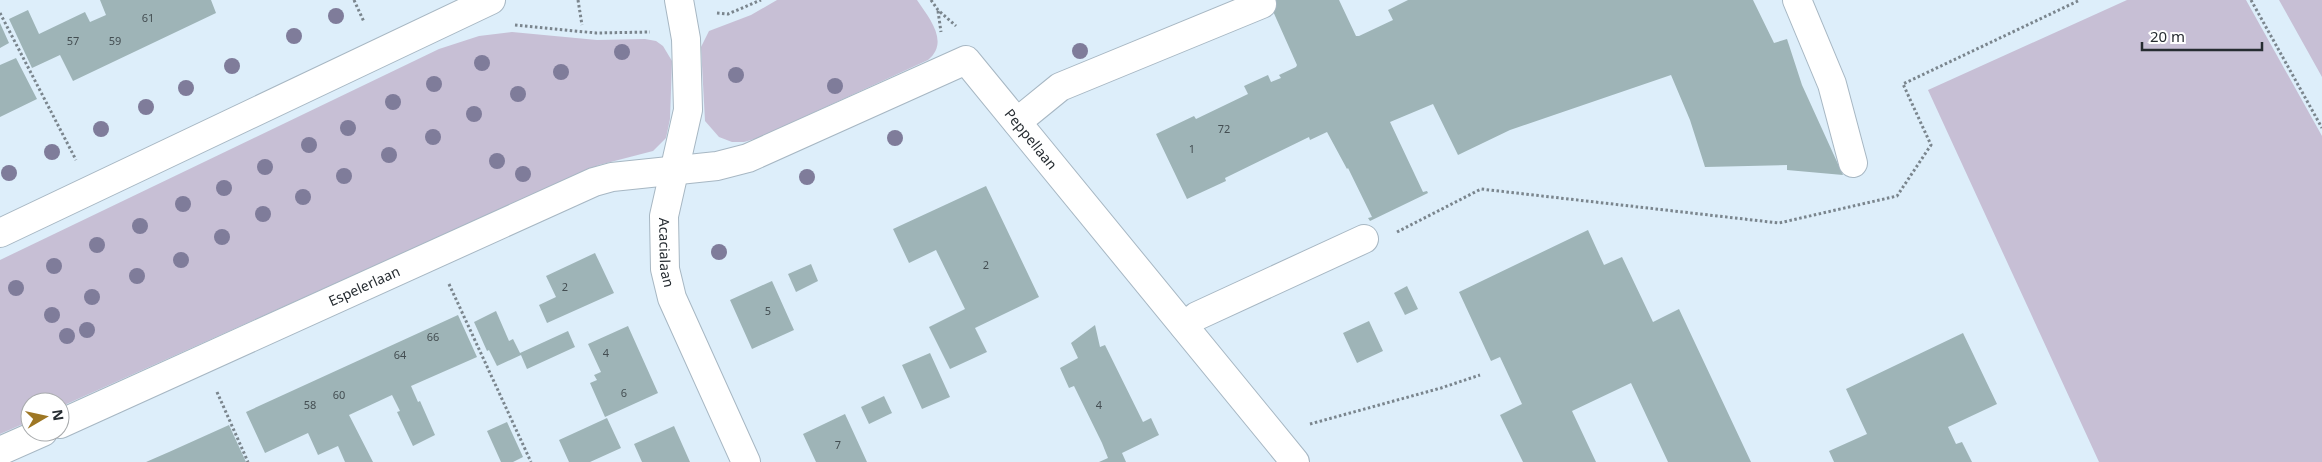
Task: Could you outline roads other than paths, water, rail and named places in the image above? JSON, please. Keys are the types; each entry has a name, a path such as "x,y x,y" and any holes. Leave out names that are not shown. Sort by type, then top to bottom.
{"street":[{"path":"0,233 491,0"},
{"name":"Acacialaan","path":"679,0 686,39 688,110 666,203 664,258 669,289 746,462"},
{"path":"1797,0 1832,84 1853,162"},
{"path":"1017,122 1060,87 1262,4"},
{"name":"Peppellaan","path":"674,171 716,166 748,158 966,60 1295,462"},
{"name":"Espelerlaan","path":"70,419 594,182 612,177 674,171"},
{"path":"1184,326 1197,316 1364,239"},
{"path":"0,451 20,442"}]}
